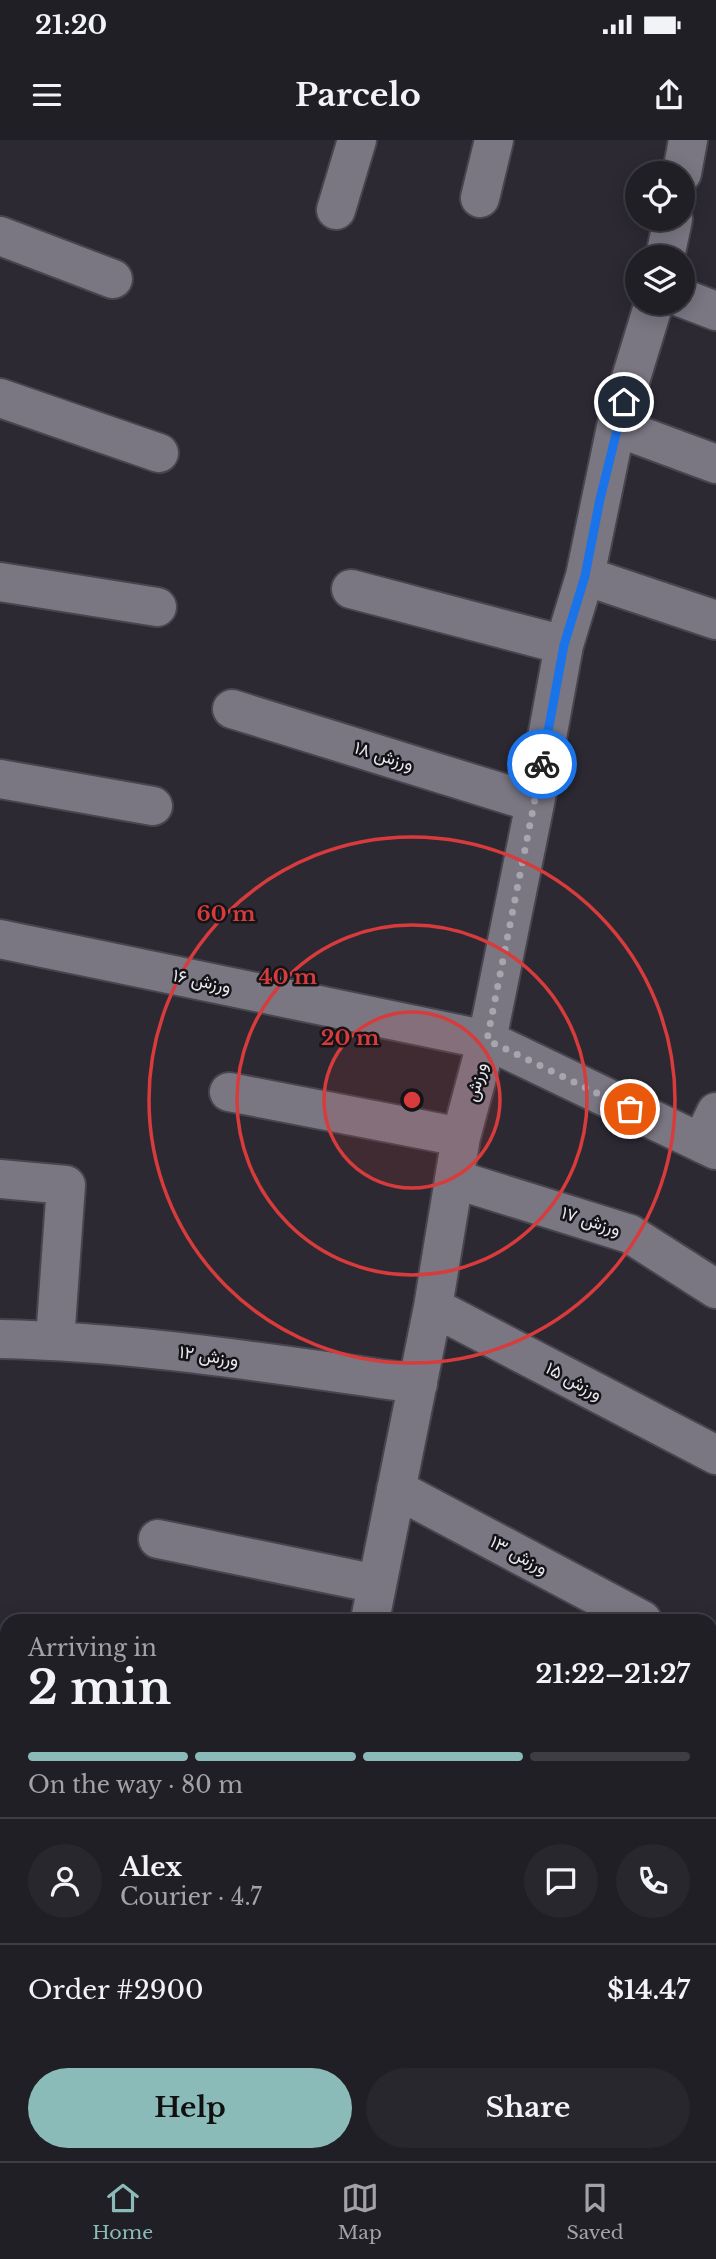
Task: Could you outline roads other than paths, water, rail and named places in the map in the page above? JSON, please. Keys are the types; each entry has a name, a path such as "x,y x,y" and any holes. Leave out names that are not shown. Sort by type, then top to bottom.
{"street":[{"path":"336,210 357,140"},
{"path":"480,198 494,140"},
{"path":"684,161 688,140"},
{"path":"0,236 113,279"},
{"path":"695,303 716,311"},
{"name":"ورزش","path":"371,1614 433,1307 461,1137 487,1040 564,645 585,576 616,427 650,315"},
{"path":"0,398 159,453"},
{"path":"616,427 716,464"},
{"path":"585,576 716,620"},
{"path":"0,582 156,607"},
{"path":"351,589 564,645"},
{"name":"ورزش ۱۸","path":"232,709 535,803"},
{"path":"0,779 153,806"},
{"name":"ورزش ۱۶","path":"0,939 487,1040 711,1135"},
{"path":"229,1092 461,1137"},
{"path":"0,1179 66,1185 55,1340"},
{"name":"ورزش ۱۷","path":"454,1179 630,1234 716,1289"},
{"name":"ورزش ۱۵","path":"433,1307 716,1455"},
{"name":"ورزش ۱۲","path":"0,1339 55,1340 164,1350 418,1384"},
{"name":"ورزش ۱۳","path":"396,1489 631,1614"},
{"path":"158,1539 377,1584"}]}
